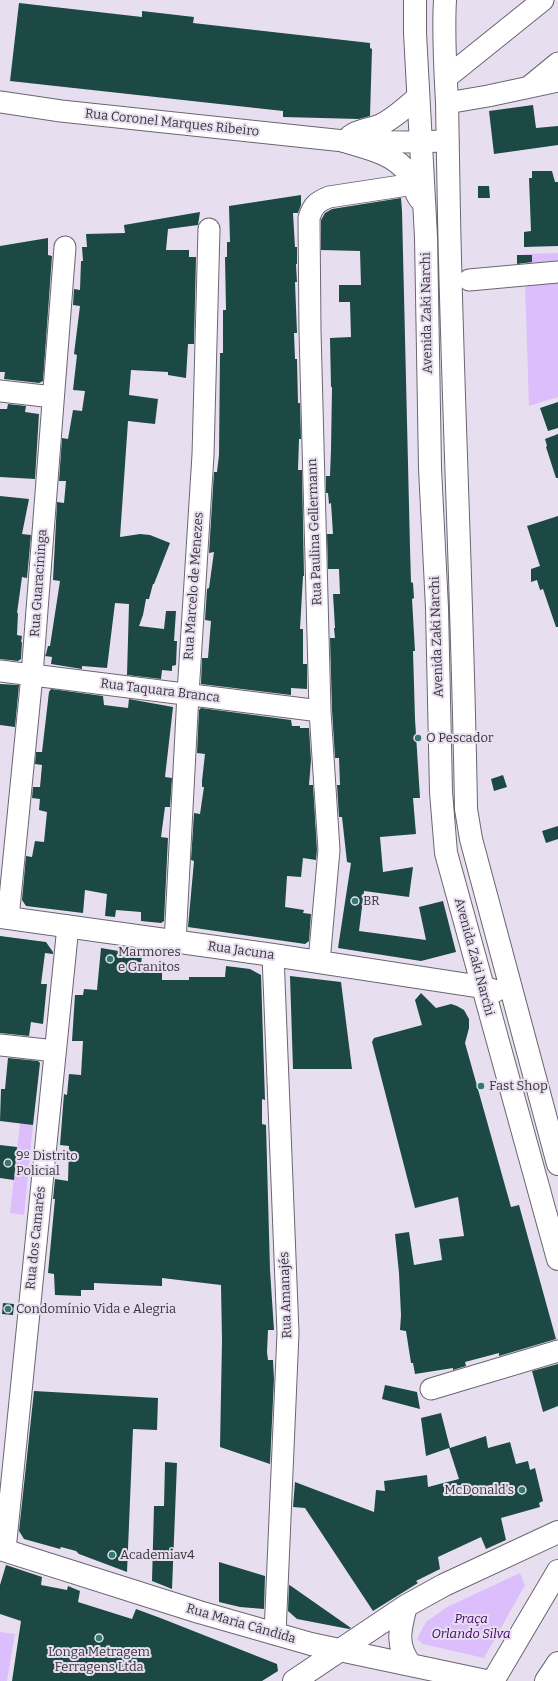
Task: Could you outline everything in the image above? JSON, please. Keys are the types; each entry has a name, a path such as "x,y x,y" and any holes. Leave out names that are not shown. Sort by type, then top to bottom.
{"main road":[{"name":"Avenida Zaki Narchi","path":"415,0 418,97 424,204 430,468 437,608 443,820 446,853 558,1259"},
{"name":"Avenida Zaki Narchi","path":"445,0 443,32 447,103 466,809 471,839 558,1164"},
{"path":"344,141 392,157 409,174 414,184 417,196 424,204"},
{"name":"Rua Jacuna","path":"4,918 319,962 482,987 502,994 508,998 517,1010"},
{"path":"294,1681 406,1606 444,1584 558,1532"},
{"name":"Rua Maria Cândida","path":"2,1550 199,1612 275,1634 340,1651 486,1681"},
{"path":"493,1681 558,1571"},
{"path":"406,1606 400,1626 399,1642 411,1665"},
{"path":"546,1681 558,1663"}],"street":[{"path":"446,78 543,0"},
{"path":"530,86 558,62"},
{"path":"447,103 558,81"},
{"path":"344,141 354,133 372,129 394,118 418,97"},
{"name":"Rua Coronel Marques Ribeiro","path":"0,102 69,112 344,141 448,141"},
{"name":"Rua Paulina Gellermann","path":"319,962 329,850 320,711 310,331 309,218 312,208 319,202 329,197 414,184"},
{"name":"Rua Marcelo de Menezes","path":"175,942 202,455 209,229"},
{"name":"Rua Guaracininga","path":"4,918 32,675 65,246"},
{"path":"469,280 558,272"},
{"path":"0,391 53,397"},
{"name":"Rua Taquara Branca","path":"0,671 320,711"},
{"name":"Rua dos Camarés","path":"2,1550 68,926"},
{"name":"Rua Amanajés","path":"273,956 288,1333 275,1634"},
{"path":"0,1045 55,1051"},
{"path":"431,1389 558,1351"}],"green space":[{"path":"558,253 558,397 529,406 524,254"},
{"path":"20,1123 33,1125 24,1215 10,1213"},
{"name":"Praça Orlando Silva","path":"520,1573 525,1585 484,1658 423,1644 417,1639 426,1622 447,1607"},
{"path":"0,1632 15,1634 7,1681 0,1681"}],"building":[{"path":"19,3 142,17 142,11 194,17 193,23 370,43 370,48 372,49 370,116 359,119 283,117 283,111 10,81"},
{"path":"533,105 536,128 558,126 558,145 494,154 489,111"},
{"path":"532,171 552,171 555,182 558,182 558,246 524,247 524,232 531,231 529,178 532,178"},
{"path":"478,186 489,186 490,198 478,198"},
{"path":"301,195 301,205 298,213 293,213 295,247 297,247 297,282 295,282 297,333 294,333 295,359 297,359 298,403 300,403 301,439 299,439 298,470 302,470 304,576 300,629 303,629 303,664 307,664 307,689 291,688 291,695 201,684 202,658 208,658 211,621 205,620 207,589 209,588 214,552 209,553 214,472 217,472 219,455 220,353 223,353 223,310 226,310 225,257 227,257 227,242 230,242 229,206"},
{"path":"401,198 411,582 413,583 414,598 412,599 415,651 413,651 415,719 420,798 413,798 416,834 380,837 383,872 413,867 409,897 364,891 359,931 426,940 419,907 443,901 456,952 421,961 338,948 351,863 347,862 342,817 339,817 337,785 340,785 339,758 335,758 332,710 330,638 335,638 333,594 340,594 339,569 328,569 327,534 333,534 331,503 329,504 328,493 326,493 326,476 330,476 331,450 332,387 330,338 351,337 350,302 339,302 339,285 361,285 360,251 321,250 321,220 325,213 332,209"},
{"path":"200,212 198,225 168,229 166,250 189,250 189,257 196,257 194,344 188,344 186,378 168,375 168,372 131,370 129,395 158,399 155,424 128,421 120,537 140,534 150,535 170,543 153,584 149,599 146,599 139,626 164,629 166,611 176,611 174,641 177,641 176,665 172,666 172,671 162,670 161,679 127,675 129,604 115,603 107,668 82,666 82,669 51,664 52,657 45,656 48,646 50,646 60,581 53,580 57,502 64,503 66,481 59,481 62,438 68,439 73,410 82,411 85,391 73,390 77,355 74,354 80,306 73,305 74,289 80,290 81,261 83,261 82,247 87,247 86,234 125,233 124,225"},
{"path":"48,238 48,255 52,256 43,381 39,383 4,379 5,372 0,372 0,246"},
{"path":"517,255 532,255 532,262 517,264"},
{"path":"558,402 558,428 548,431 540,408"},
{"path":"8,404 26,406 25,412 39,414 35,479 0,477 0,409 7,409"},
{"path":"558,434 558,478 556,478 546,447 545,439"},
{"path":"0,496 29,499 22,534 31,535 27,578 22,577 17,613 17,635 22,636 21,659 18,661 0,659"},
{"path":"558,516 558,627 556,627 543,589 540,590 537,580 531,582 531,569 540,566 527,526"},
{"path":"0,684 19,685 15,727 0,725"},
{"path":"51,689 103,696 104,705 128,708 129,699 173,707 165,777 172,778 170,807 165,807 161,837 168,838 164,921 161,923 141,921 141,912 116,910 115,917 105,916 107,894 85,890 83,913 26,906 22,900 26,856 32,857 35,841 44,842 47,812 39,810 40,799 32,798 33,787 40,787 42,765 35,764 36,752 42,752 49,692"},
{"path":"201,708 291,720 292,726 309,728 311,760 309,785 313,785 317,850 316,860 303,858 301,877 287,876 285,907 304,910 303,913 311,914 309,941 305,944 188,927 194,861 191,860 194,813 200,814 204,787 202,787 202,781 205,754 197,753 199,710"},
{"path":"503,775 507,787 494,791 491,779"},
{"path":"558,826 558,839 546,843 542,831"},
{"path":"0,936 46,942 53,952 53,954 45,953 41,984 47,984 43,1024 31,1022 29,1036 0,1033"},
{"path":"101,948 142,955 141,965 162,965 162,980 189,980 189,977 225,977 226,966 250,969 261,975 265,1100 262,1099 262,1124 266,1125 270,1270 274,1330 268,1330 267,1352 268,1360 273,1360 274,1379 270,1464 220,1447 222,1341 221,1285 162,1278 162,1286 94,1283 94,1290 81,1290 81,1296 55,1295 54,1274 48,1273 55,1199 53,1199 55,1179 68,1181 69,1146 60,1145 64,1094 67,1095 69,1074 81,1075 83,1041 72,1041 75,995 83,995 84,989 97,990"},
{"path":"290,976 341,982 352,1069 293,1069"},
{"path":"421,993 436,1008 451,1004 457,1006 464,1010 469,1019 469,1028 465,1043 511,1207 519,1205 556,1339 499,1356 499,1353 465,1362 466,1366 453,1370 453,1368 415,1374 413,1363 411,1363 406,1331 400,1330 401,1315 399,1273 395,1234 409,1232 414,1265 442,1260 439,1239 464,1236 458,1197 415,1208 372,1042 374,1038 422,1025 415,1000"},
{"path":"8,1058 38,1061 40,1063 33,1125 0,1121 1,1089 5,1089"},
{"name":"9º Distrito Policial","path":"0,1145 17,1147 14,1180 0,1178"},
{"name":"Condomínio Vida e Alegria","path":"3,1303 14,1304 13,1315 2,1314"},
{"path":"558,1364 558,1406 543,1412 532,1371"},
{"path":"385,1385 417,1392 420,1409 382,1399"},
{"path":"34,1391 158,1398 157,1430 133,1429 127,1572 79,1554 76,1551 61,1547 60,1549 24,1539 19,1531"},
{"path":"441,1413 450,1448 486,1436 488,1448 510,1442 516,1464 528,1461 530,1470 535,1468 543,1501 539,1503 540,1507 501,1518 506,1540 486,1549 481,1537 438,1557 440,1569 416,1581 418,1583 373,1611 305,1508 293,1507 295,1482 374,1512 376,1490 385,1491 384,1481 427,1475 428,1487 459,1479 449,1448 426,1456 421,1418"},
{"path":"165,1462 177,1463 172,1589 152,1581 154,1506 164,1506"},
{"path":"219,1562 265,1576 264,1609 240,1607 219,1602"},
{"path":"6,1565 42,1577 41,1585 67,1590 68,1586 80,1591 78,1602 132,1619 136,1609 277,1664 278,1671 262,1681 12,1681 21,1621 0,1614 0,1585"},
{"path":"289,1585 351,1628 349,1629 297,1619 288,1611"}],"place":[{"name":"O Pescador","path":"418,738"},
{"name":"BR","path":"355,901"},
{"name":"Marmores e Granitos","path":"110,959"},
{"name":"Fast Shop","path":"481,1086"},
{"name":"9º Distrito Policial","path":"8,1163"},
{"name":"Condomínio Vida e Alegria","path":"8,1309"},
{"name":"McDonald's","path":"522,1490"},
{"name":"Academiav4","path":"112,1555"},
{"name":"Longa Metragem Ferragens Ltda","path":"99,1638"}]}
